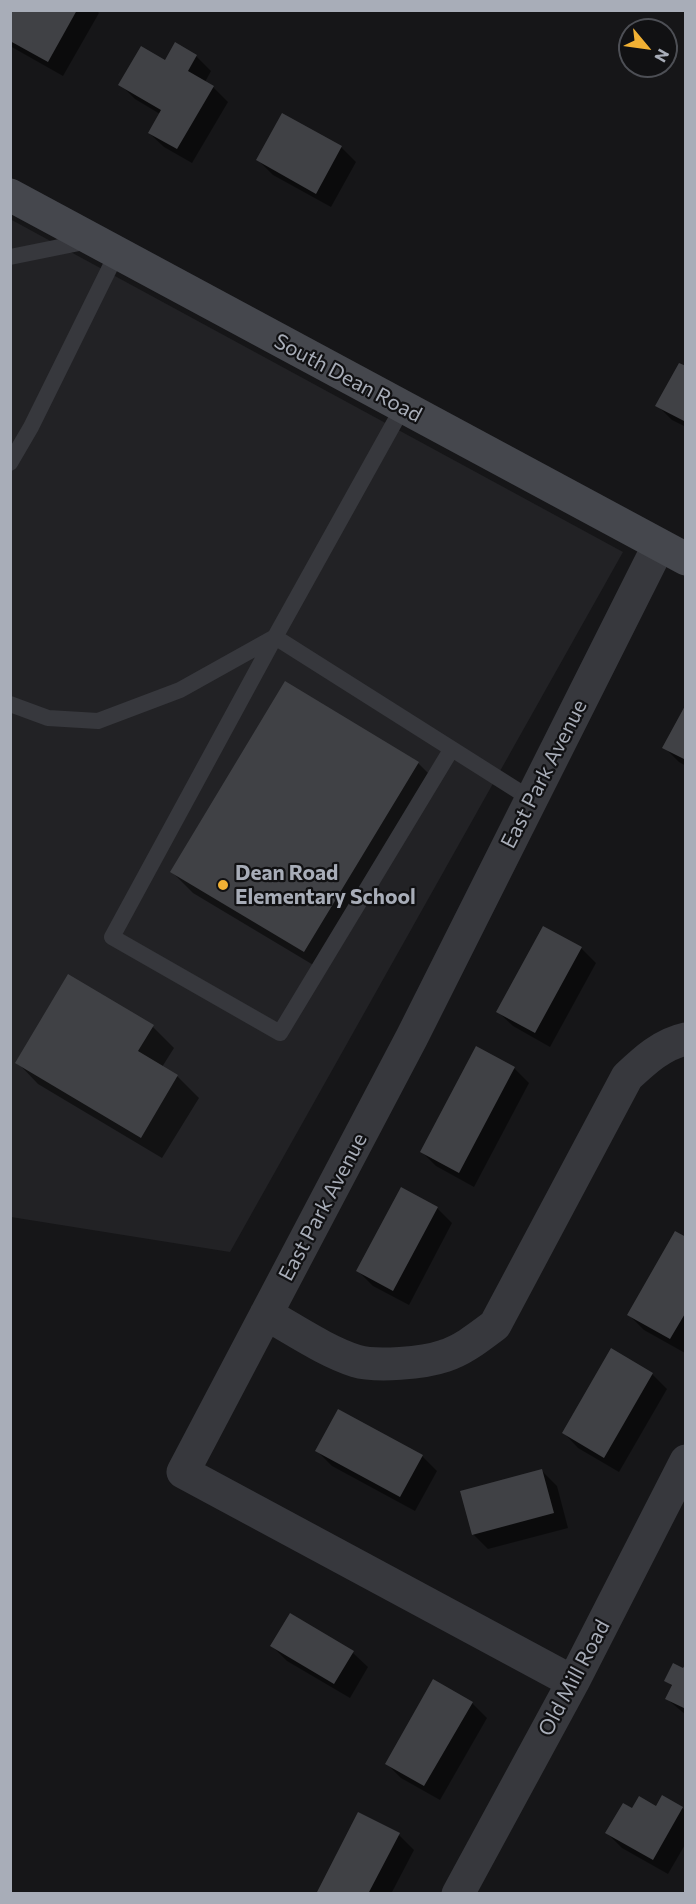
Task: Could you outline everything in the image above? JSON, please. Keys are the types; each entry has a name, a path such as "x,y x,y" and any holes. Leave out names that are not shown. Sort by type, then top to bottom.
{"street":[{"name":"South Dean Road","path":"10,195 672,552"},
{"name":"East Park Avenue","path":"573,1682 183,1472 406,1048 531,799 672,552"},
{"path":"266,1314 332,1351 358,1362 391,1364 444,1356 473,1342 495,1325 627,1077 645,1060 666,1047 686,1040"},
{"name":"Old Mill Road","path":"458,1893 573,1682 686,1461"}],"lane":[{"path":"10,257 105,247 31,427 10,464"},
{"path":"403,407 112,937 280,1033 451,750"},
{"path":"10,704 48,718 98,721 180,690 275,637"},
{"path":"275,637 531,799"}],"shaded area":[{"name":"Dean Road Elementary School","path":"10,219 623,552 230,1252 11,1217"}],"building":[{"path":"10,10 77,10 48,62 10,41"},
{"path":"175,42 197,55 188,71 214,86 177,149 148,133 161,110 118,85 141,46 165,60"},
{"path":"282,113 342,146 316,194 256,160"},
{"path":"679,363 686,366 686,422 655,406"},
{"path":"285,681 419,762 304,952 170,872"},
{"path":"686,704 686,760 662,748"},
{"path":"543,926 582,947 535,1033 496,1012"},
{"path":"68,974 154,1025 138,1051 178,1075 141,1138 15,1063"},
{"path":"476,1046 515,1067 459,1173 420,1152"},
{"path":"401,1187 438,1207 393,1291 356,1271"},
{"path":"675,1231 686,1237 686,1312 670,1339 627,1315"},
{"path":"611,1348 653,1373 604,1458 562,1433"},
{"path":"338,1409 423,1455 400,1497 315,1451"},
{"path":"542,1469 554,1513 472,1535 460,1491"},
{"path":"290,1613 354,1651 334,1684 270,1646"},
{"path":"673,1663 683,1668 686,1663 686,1709 665,1699 672,1685 664,1681"},
{"path":"433,1679 473,1702 424,1786 385,1764"},
{"path":"662,1795 683,1807 653,1860 605,1833 623,1803 632,1808 639,1796 656,1806"},
{"path":"358,1812 400,1833 368,1894 316,1894"}],"place":[{"name":"Dean Road Elementary School","path":"223,885"}]}
